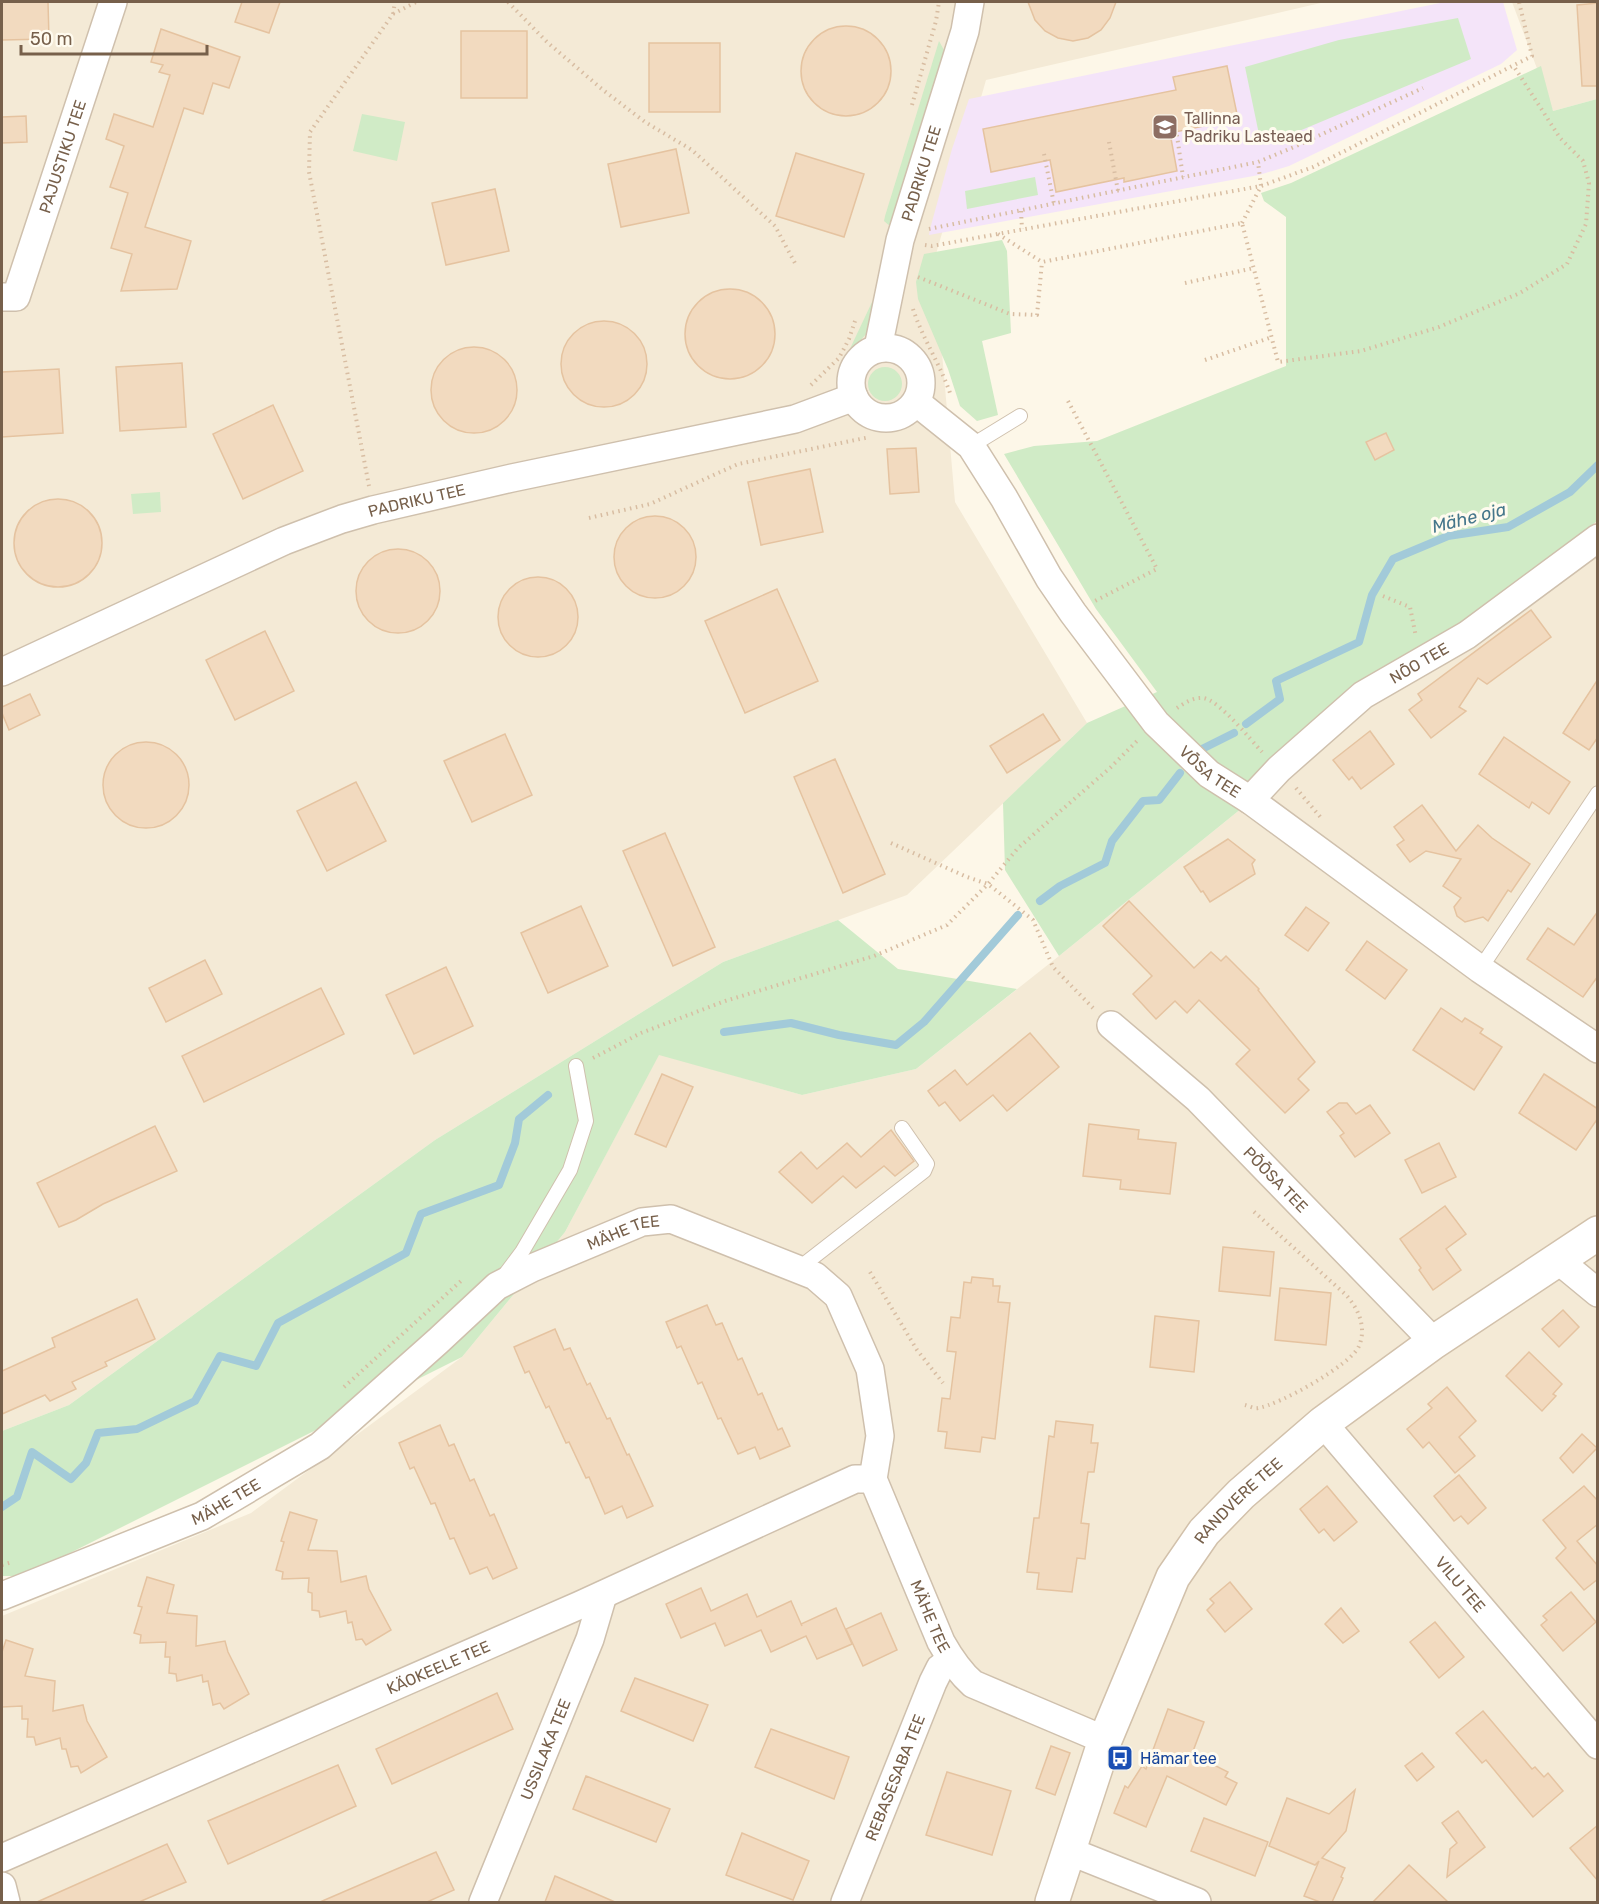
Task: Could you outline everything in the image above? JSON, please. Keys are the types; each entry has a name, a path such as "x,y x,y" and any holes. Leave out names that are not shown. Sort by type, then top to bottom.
{"main road":[{"name":"RANDVERE TEE","path":"1052,1902 1105,1740 1173,1577 1204,1532 1241,1494 1323,1423 1434,1342 1598,1233"}],"street":[{"name":"PAJUSTIKU TEE","path":"2,297 16,297 113,2"},
{"name":"PADRIKU TEE","path":"878,348 965,31 970,2"},
{"path":"888,347 908,355 915,362 922,382 921,393 916,402 901,415 891,418 881,418 864,411 854,397 851,385 852,373 858,362 867,353 878,348 888,347"},
{"name":"PADRIKU TEE","path":"2,672 312,529 373,510 512,478 795,419 854,397"},
{"name":"VÕSA TEE","path":"916,402 971,446 1004,498 1049,578 1073,613 1156,723 1209,774 1250,800 1479,969 1598,1049"},
{"name":"NÕO TEE","path":"1250,800 1279,769 1363,695 1467,636 1598,538"},
{"name":"PÕÕSA TEE","path":"1111,1025 1198,1099 1434,1342"},
{"name":"MÄHE TEE","path":"2,1596 202,1516 320,1446 497,1286 532,1268 642,1221 671,1219 815,1276 838,1296 870,1369 880,1436 873,1479 941,1642 952,1661 961,1674 973,1684 1105,1740"},
{"path":"1558,1260 1598,1293"},
{"name":"VILU TEE","path":"1323,1423 1598,1745"},
{"name":"KÄOKEELE TEE","path":"2,1858 603,1594 855,1479 873,1479"},
{"name":"USSILAKA TEE","path":"483,1902 590,1640 603,1594"},
{"name":"REBASESABA TEE","path":"845,1902 933,1682 940,1668 952,1661"},
{"path":"1069,1851 1197,1902"},
{"path":"2,1886 6,1902"}],"lane":[{"path":"971,446 1020,416"},
{"path":"1479,969 1598,793"},
{"path":"497,1286 522,1252 570,1170 586,1121 576,1066"},
{"path":"798,1269 924,1171 927,1164 924,1158 902,1128"}],"path":[{"path":"373,510 309,172 310,132 393,14 395,2"},
{"path":"393,14 416,2"},
{"path":"508,2 547,42 603,90 645,122 700,157 775,226 796,265"},
{"path":"911,234 932,246 1261,186 1313,167 1532,56 1519,2"},
{"path":"1258,162 1261,186 1242,224 1278,362 1361,351 1439,327 1510,297 1567,264 1586,224 1588,183 1583,161 1560,138 1513,65"},
{"path":"911,234 1258,162 1423,88"},
{"path":"1176,129 1183,177"},
{"path":"1109,142 1118,191"},
{"path":"1044,154 1054,204"},
{"path":"1021,211 1022,229"},
{"path":"998,234 1042,262 1242,224"},
{"path":"913,285 914,276 1010,314 1037,315 1042,262"},
{"path":"1185,283 1254,268"},
{"path":"911,302 920,329 946,380 952,400"},
{"path":"810,386 839,357 849,339 855,320"},
{"path":"1205,360 1272,337"},
{"path":"1068,401 1157,569 1073,613"},
{"path":"589,518 650,504 738,464 870,437"},
{"path":"1383,596 1410,607 1422,661"},
{"path":"576,1066 641,1033 725,1001 874,956 946,925 988,884 1018,848 1156,723"},
{"path":"891,843 988,884 1033,920 1053,967 1111,1025"},
{"path":"1245,1405 1257,1408 1299,1392 1315,1383 1357,1350 1361,1331 1361,1320 1357,1307 1252,1210"},
{"path":"870,1272 917,1350 943,1383"},
{"path":"340,1391 469,1276"},
{"path":"2,1565 22,1559"}],"shaded area":[{"path":"2,2 1325,2 986,80 934,261 955,502 1087,723 907,895 723,962 435,1140 69,1405 2,1431"},
{"name":"Tallinna Padriku Lasteaed","path":"1445,2 1503,2 1517,50 1501,64 1289,166 1259,175 929,235 952,149 969,99"},
{"path":"1512,2 1597,2 1597,99 1553,111"},
{"path":"1597,521 1597,1902 2,1902 2,1616 251,1513 462,1357 565,1232 659,1054 802,1095 916,1069"}],"green space":[{"path":"1458,18 1471,59 1280,139 1261,144 1245,67 1339,40"},
{"path":"939,41 944,50 891,227 884,221 885,216"},
{"path":"1541,66 1553,111 1597,99 1597,521 1059,956 1005,870 1003,803 1087,723 1157,692 1096,609 1004,454 1034,446 1097,441 1286,366 1286,217 1264,201 1261,193 1291,183"},
{"path":"362,114 405,122 397,161 353,151"},
{"path":"1035,177 1038,195 967,209 965,191"},
{"path":"1002,240 1007,251 1011,333 982,341 998,415 977,421 960,406 948,369 918,299 916,282 924,254"},
{"path":"873,300 868,332 847,355"},
{"path":"885,367 897,372 902,384 897,396 885,401 873,396 868,384 873,372"},
{"path":"160,492 161,512 133,514 131,494"},
{"path":"838,920 898,969 1017,989 916,1069 802,1095 659,1055 565,1232 462,1357 24,1576 2,1576 2,1431 69,1405 435,1140 723,962"}],"building":[{"path":"2,2 48,2 49,39 2,40"},
{"path":"242,2 280,2 269,33 235,22"},
{"path":"1028,2 1116,2 1110,18 1101,30 1088,38 1073,41 1058,38 1045,31 1035,20"},
{"path":"1598,3 1598,86 1582,86 1577,5"},
{"path":"846,26 863,29 878,39 888,54 891,71 888,88 878,103 863,113 846,116 829,113 814,103 804,88 801,71 804,54 814,39 829,29"},
{"path":"161,29 240,57 229,88 213,83 203,114 184,108 145,227 191,241 177,289 121,291 132,254 111,248 128,193 110,187 124,146 106,139 114,114 153,127 170,75 159,72 163,65 151,62"},
{"path":"461,31 527,31 527,98 461,98"},
{"path":"649,43 720,43 720,112 649,112"},
{"path":"1227,66 1238,119 1170,133 1177,171 1124,182 1124,178 1056,192 1050,160 991,172 983,129 1176,90 1173,77"},
{"path":"26,116 27,142 2,143 2,117"},
{"path":"676,149 689,213 621,227 608,164"},
{"path":"796,153 864,174 844,237 776,216"},
{"path":"495,189 509,251 446,265 432,203"},
{"path":"730,289 747,292 762,302 772,317 775,334 772,351 762,366 747,376 730,379 713,376 698,366 688,351 685,334 688,317 698,302 713,292"},
{"path":"604,321 621,324 635,333 644,347 647,364 644,381 635,395 621,404 604,407 587,404 573,395 564,381 561,364 564,347 573,333 587,324"},
{"path":"474,347 498,354 510,366 517,390 510,414 498,426 474,433 450,426 438,414 431,390 438,366 450,354"},
{"path":"182,363 186,427 120,431 116,367"},
{"path":"59,369 63,433 2,437 2,372"},
{"path":"273,405 303,471 243,499 213,434"},
{"path":"1386,433 1394,450 1375,460 1366,442"},
{"path":"916,448 919,492 890,494 887,449"},
{"path":"810,469 823,532 761,545 748,482"},
{"path":"58,499 83,506 95,518 102,543 95,568 83,580 58,587 33,580 21,568 14,543 21,518 33,506"},
{"path":"647,516 663,516 678,523 689,534 696,549 693,573 684,586 663,598 647,598 632,591 621,580 614,565 614,549 621,534 632,523"},
{"path":"398,549 414,552 428,561 437,575 440,591 437,607 428,621 414,630 398,633 382,630 368,621 359,607 356,591 359,575 368,561 382,552"},
{"path":"538,577 553,580 566,589 575,602 578,617 575,632 566,645 553,654 538,657 523,654 510,645 501,632 498,617 501,602 510,589 523,580"},
{"path":"777,589 818,681 745,713 705,621"},
{"path":"1531,610 1551,637 1487,684 1478,678 1459,707 1466,711 1431,738 1409,710 1422,700 1418,694"},
{"path":"265,631 294,691 235,720 206,660"},
{"path":"1598,679 1598,737 1589,750 1563,733"},
{"path":"30,694 40,715 9,730 2,707"},
{"path":"1043,714 1060,740 1007,773 990,746"},
{"path":"1370,731 1394,764 1361,789 1352,777 1349,780 1333,760"},
{"path":"505,734 532,795 472,822 444,761"},
{"path":"1504,737 1570,782 1549,814 1532,802 1529,808 1479,774"},
{"path":"138,742 154,742 177,754 186,768 189,785 186,802 177,816 154,828 138,828 122,821 110,809 103,793 103,777 110,761 122,749"},
{"path":"835,759 885,874 843,893 794,777"},
{"path":"356,782 386,841 327,871 297,811"},
{"path":"1422,805 1456,851 1478,825 1492,838 1530,864 1511,892 1508,890 1488,921 1483,917 1465,922 1457,916 1454,907 1461,898 1443,886 1461,859 1426,851 1410,862 1397,845 1404,840 1394,827"},
{"path":"665,833 715,947 673,966 623,851"},
{"path":"1228,839 1255,860 1252,864 1255,874 1210,902 1184,867"},
{"path":"1129,901 1194,968 1211,952 1221,961 1226,956 1259,989 1315,1062 1298,1079 1309,1090 1285,1113 1236,1064 1250,1050 1199,1000 1187,1013 1175,1001 1156,1019 1133,994 1152,976 1103,926"},
{"path":"581,906 608,966 548,993 521,933"},
{"path":"1306,907 1329,923 1308,951 1285,935"},
{"path":"1598,911 1598,976 1583,997 1527,959 1548,928 1574,945"},
{"path":"1367,941 1407,970 1385,999 1346,970"},
{"path":"205,960 222,994 166,1022 149,988"},
{"path":"446,967 473,1026 414,1054 386,995"},
{"path":"321,988 344,1034 204,1102 182,1056"},
{"path":"1441,1008 1462,1022 1465,1018 1483,1029 1480,1033 1502,1047 1474,1090 1413,1050"},
{"path":"1030,1033 1059,1067 1007,1111 993,1095 960,1121 945,1102 939,1106 928,1091 955,1070 967,1085"},
{"path":"662,1074 693,1087 666,1147 635,1134"},
{"path":"1544,1074 1598,1109 1598,1118 1576,1150 1519,1113"},
{"path":"1339,1103 1347,1103 1356,1114 1370,1105 1390,1133 1355,1157 1340,1136 1344,1133 1327,1112"},
{"path":"1089,1124 1139,1130 1138,1139 1176,1143 1170,1194 1120,1189 1121,1180 1083,1176"},
{"path":"155,1126 177,1171 103,1204 59,1227 37,1183"},
{"path":"891,1130 914,1161 895,1176 884,1166 856,1188 843,1176 812,1203 779,1172 801,1152 817,1169 847,1143 861,1157"},
{"path":"1439,1143 1456,1177 1422,1193 1405,1160"},
{"path":"1445,1206 1466,1234 1446,1249 1461,1270 1433,1290 1419,1270 1421,1268 1400,1239"},
{"path":"1223,1247 1274,1252 1270,1296 1219,1291"},
{"path":"972,1277 993,1279 993,1286 1000,1286 998,1302 1010,1303 995,1439 982,1437 980,1452 945,1448 947,1432 938,1431 942,1398 950,1399 956,1352 947,1351 951,1317 960,1318 964,1282 971,1283"},
{"path":"1280,1288 1331,1293 1326,1345 1275,1340"},
{"path":"137,1299 155,1339 105,1362 107,1366 72,1382 76,1389 50,1401 45,1395 2,1414 2,1371 55,1347 52,1338"},
{"path":"707,1305 716,1325 722,1323 738,1360 742,1358 758,1395 762,1393 778,1430 782,1428 790,1446 760,1459 755,1447 738,1454 721,1418 718,1419 702,1382 698,1384 681,1346 677,1348 666,1322"},
{"path":"1563,1310 1579,1327 1559,1347 1542,1329"},
{"path":"1155,1316 1199,1321 1194,1372 1150,1367"},
{"path":"555,1329 564,1350 570,1348 587,1385 590,1383 607,1419 610,1418 653,1506 627,1518 622,1506 605,1514 589,1477 586,1478 569,1442 566,1443 549,1406 546,1408 529,1371 525,1373 514,1347"},
{"path":"1529,1352 1562,1384 1553,1394 1556,1396 1542,1411 1506,1376"},
{"path":"1447,1387 1476,1421 1459,1437 1475,1456 1455,1473 1429,1442 1423,1448 1407,1429 1432,1408 1428,1404"},
{"path":"1056,1421 1093,1425 1091,1443 1098,1443 1094,1472 1088,1472 1081,1523 1089,1524 1085,1559 1077,1558 1072,1592 1037,1589 1039,1573 1027,1572 1034,1518 1039,1518 1049,1436 1054,1437"},
{"path":"440,1425 449,1446 454,1444 470,1481 474,1479 490,1516 494,1514 517,1568 493,1579 487,1567 470,1574 454,1538 450,1539 435,1503 431,1504 414,1467 410,1469 399,1443"},
{"path":"1582,1434 1597,1448 1573,1473 1560,1458"},
{"path":"1459,1475 1486,1508 1468,1524 1461,1516 1454,1521 1434,1496"},
{"path":"1327,1486 1357,1522 1334,1541 1324,1529 1319,1533 1300,1509"},
{"path":"1584,1486 1598,1501 1598,1524 1577,1541 1598,1566 1598,1579 1584,1590 1556,1558 1566,1548 1543,1520"},
{"path":"290,1512 317,1520 308,1550 337,1551 341,1582 366,1576 369,1589 391,1630 366,1645 362,1639 356,1640 352,1622 348,1623 346,1611 320,1617 319,1611 312,1610 312,1593 308,1592 309,1578 282,1579 283,1572 276,1570 284,1542 281,1541"},
{"path":"147,1577 174,1585 167,1613 197,1616 196,1646 225,1641 228,1652 249,1694 224,1709 220,1703 213,1705 208,1681 203,1682 202,1675 177,1681 176,1674 169,1673 170,1657 165,1657 166,1642 140,1643 141,1635 134,1633 142,1607 138,1606"},
{"path":"1230,1582 1252,1609 1225,1632 1207,1610 1214,1603 1210,1599"},
{"path":"701,1588 711,1611 747,1594 757,1617 791,1601 801,1624 836,1608 852,1644 817,1659 806,1636 771,1652 761,1630 725,1646 715,1623 681,1638 666,1604"},
{"path":"1571,1592 1596,1622 1563,1651 1541,1625 1547,1620 1543,1616"},
{"path":"1341,1608 1359,1631 1343,1643 1325,1624"},
{"path":"881,1613 897,1650 863,1666 846,1629"},
{"path":"1435,1622 1464,1657 1439,1678 1410,1642"},
{"path":"6,1640 33,1649 25,1676 55,1681 53,1711 83,1705 87,1721 107,1757 81,1773 78,1766 71,1767 66,1749 62,1749 60,1738 36,1745 34,1737 27,1737 28,1719 22,1719 22,1706 2,1707 2,1652"},
{"path":"635,1678 708,1705 693,1741 621,1711"},
{"path":"497,1693 513,1729 392,1784 376,1749"},
{"path":"1168,1709 1204,1722 1192,1754 1228,1772 1225,1777 1237,1783 1226,1805 1167,1776 1146,1827 1114,1813 1125,1786 1128,1788 1142,1766 1146,1769"},
{"path":"1483,1711 1532,1769 1535,1767 1544,1777 1548,1773 1563,1791 1533,1817 1486,1760 1482,1763 1456,1733"},
{"path":"771,1729 849,1757 834,1799 755,1767"},
{"path":"1051,1746 1070,1753 1055,1795 1036,1788"},
{"path":"1422,1753 1434,1767 1417,1781 1405,1766"},
{"path":"338,1765 356,1806 228,1864 208,1821"},
{"path":"947,1772 1011,1791 992,1855 926,1835"},
{"path":"586,1776 670,1809 656,1842 573,1809"},
{"path":"1355,1790 1346,1831 1322,1858 1345,1868 1332,1902 1320,1902 1304,1896 1319,1861 1315,1865 1269,1846 1287,1798 1329,1814"},
{"path":"1458,1811 1485,1847 1447,1877 1450,1849 1457,1843 1442,1823"},
{"path":"1204,1818 1268,1842 1255,1876 1191,1851"},
{"path":"1598,1825 1598,1881 1570,1848"},
{"path":"742,1833 809,1861 793,1900 726,1875"},
{"path":"167,1844 186,1882 139,1902 37,1902"},
{"path":"436,1852 454,1890 427,1902 320,1902"},
{"path":"1409,1865 1448,1902 1373,1902"},
{"path":"555,1876 615,1902 545,1902"}],"waterway":[{"name":"Mähe oja","path":"1246,724 1280,699 1276,681 1359,642 1372,595 1393,559 1448,536 1508,527 1570,492 1598,465"},
{"name":"Mähe oja","path":"1202,749 1234,733"},
{"path":"1040,901 1060,886 1105,863 1112,841 1143,801 1159,800 1180,773"},
{"path":"724,1032 791,1023 839,1035 896,1045 924,1022 1018,915"},
{"path":"2,1507 17,1497 32,1452 71,1479 86,1463 98,1433 137,1429 195,1401 220,1356 256,1366 278,1323 406,1253 421,1214 499,1185 515,1143 519,1119 548,1095"}],"place":[{"name":"Tallinna Padriku Lasteaed","path":"1165,127"},
{"name":"Hämar tee","path":"1120,1758"}]}
